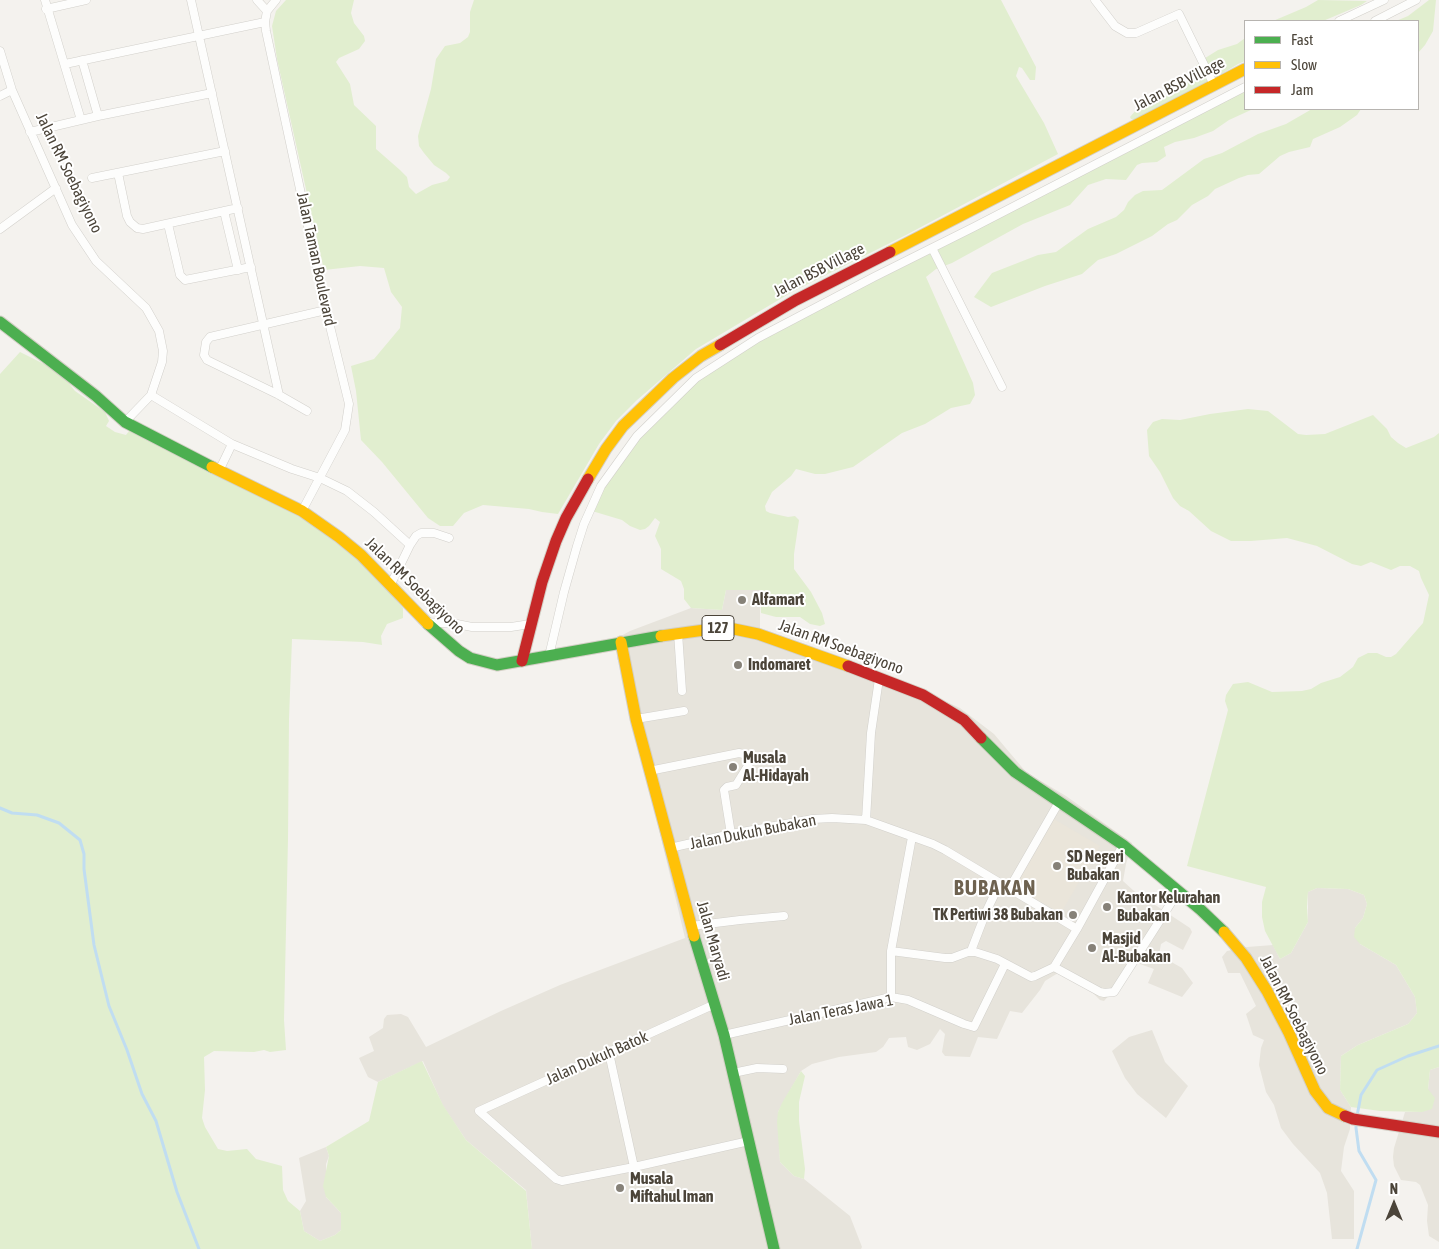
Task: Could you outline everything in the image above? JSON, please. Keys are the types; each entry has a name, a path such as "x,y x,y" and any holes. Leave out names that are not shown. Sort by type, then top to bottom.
{"main road":[{"name":"Jalan BSB Village","path":"522,661 530,624 548,562 559,533 606,449 623,426 642,406 702,356 796,300 1244,70"},
{"name":"Jalan RM Soebagiyono","path":"0,322 96,396 125,422 219,471 302,511 347,543 391,584 426,622 459,651 470,658 497,665 621,642 720,628 747,631 923,695 964,720 1015,772 1123,845 1201,910 1233,940 1257,974 1289,1033 1320,1099 1328,1108 1353,1119 1439,1132"},
{"name":"Jalan Maryadi","path":"621,642 636,719 649,771 701,962 724,1035 774,1249"}],"street":[{"path":"45,0 46,9 65,64 81,120"},
{"path":"46,9 86,0"},
{"path":"191,0 279,395"},
{"path":"257,0 267,12"},
{"name":"Jalan Taman Boulevard","path":"276,0 267,12 265,22 326,310 349,404 345,430 302,511"},
{"path":"1095,0 1115,26 1127,33 1136,34 1178,14 1214,85"},
{"path":"1341,20 1384,0"},
{"path":"1377,20 1401,4 1416,0"},
{"path":"65,64 265,22"},
{"name":"Jalan RM Soebagiyono","path":"0,51 12,90 72,225 96,261 146,308 159,331 162,346 162,362 151,395 125,422"},
{"path":"82,60 98,116"},
{"path":"549,656 564,592 584,524 601,486 637,436 696,378 758,338 1244,88"},
{"path":"0,96 12,90"},
{"path":"30,132 212,93"},
{"path":"92,178 226,151"},
{"path":"118,173 127,216 130,222 137,228 143,229 238,208"},
{"path":"0,229 56,188"},
{"path":"224,212 238,270"},
{"path":"168,224 182,279 189,280 251,268"},
{"path":"932,248 1002,387"},
{"path":"307,411 205,358 207,339 326,310"},
{"path":"151,395 232,444 292,469 320,478 347,491 374,512 410,545"},
{"path":"219,471 232,444"},
{"path":"391,584 416,536 422,533 439,534 449,538"},
{"path":"426,622 472,627 511,627 530,624"},
{"path":"678,633 682,691"},
{"path":"866,820 871,733 879,679"},
{"path":"636,719 684,710"},
{"path":"649,771 739,752 748,755 750,758 749,764 736,785 727,787 724,790 731,834"},
{"path":"1009,889 1059,802"},
{"name":"Jalan Dukuh Bubakan","path":"670,848 731,834 812,819 866,820 945,850 1077,930"},
{"path":"890,997 891,951 912,837"},
{"path":"891,951 945,958 971,951 997,959 1031,977 1039,975 1054,967 1077,930 1123,845"},
{"path":"971,951 986,912 1000,883"},
{"path":"1054,967 1100,992 1114,992 1178,892"},
{"path":"691,926 784,916"},
{"name":"Jalan Teras Jawa 1","path":"724,1035 890,997 908,1000 974,1027 1005,964"},
{"name":"Jalan Dukuh Batok","path":"634,1167 562,1181 556,1179 480,1111 715,1004"},
{"path":"609,1053 634,1167 750,1141"},
{"path":"733,1073 757,1068 783,1069"}],"shaded area":[{"path":"726,590 760,590 760,628 911,686 960,708 994,734 1026,772 1066,796 1132,843 1123,881 1134,891 1190,928 1192,932 1183,950 1166,941 1161,944 1159,955 1182,968 1193,983 1182,997 1148,983 1154,969 1137,963 1104,1001 1058,973 1045,981 1022,1013 1010,1011 997,1039 978,1037 970,1057 945,1056 942,1052 945,1034 940,1029 930,1044 917,1050 908,1047 906,1037 889,1038 883,1047 876,1052 839,1057 812,1064 801,1071 778,1112 780,1162 794,1176 804,1179 850,1216 862,1247 861,1249 532,1249 526,1190 466,1140 443,1106 423,1061 378,1082 368,1077 359,1058 374,1051 369,1037 383,1028 384,1019 387,1015 401,1014 408,1017 426,1047 560,985 685,938 617,659 619,637 691,608 722,610"},
{"name":"SD Negeri Bubakan","path":"1052,818 1100,846 1061,913 1013,886"},
{"path":"1317,888 1348,889 1364,895 1367,904 1363,918 1355,928 1360,944 1396,965 1415,997 1417,1013 1408,1024 1358,1045 1341,1056 1340,1090 1351,1107 1350,1129 1344,1147 1341,1171 1354,1191 1354,1239 1332,1239 1327,1193 1320,1173 1281,1128 1274,1105 1266,1092 1259,1065 1264,1040 1253,1035 1246,1014 1256,1006 1240,973 1228,973 1222,957 1227,951 1273,945 1280,959 1291,953 1308,922 1308,892"},
{"path":"1152,1030 1165,1062 1188,1086 1166,1118 1137,1094 1125,1078 1112,1051 1129,1037"},
{"path":"1439,1067 1439,1242 1429,1236 1427,1221 1428,1205 1420,1185 1416,1182 1401,1180 1394,1166 1393,1157 1405,1112 1422,1112 1428,1089 1430,1070"},
{"path":"326,1147 329,1156 326,1164 326,1197 341,1213 341,1230 335,1235 320,1241 304,1231 300,1211 306,1201 299,1158"}],"green space":[{"path":"286,0 354,0 351,13 354,23 364,36 365,41 359,49 339,58 336,62 350,84 354,105 376,126 376,149 407,177 409,187 416,194 432,185 447,181 450,177 434,165 424,153 419,146 418,136 431,89 436,59 445,46 460,43 468,37 470,32 470,12 474,0 1001,0 1036,67 1035,80 1030,80 1022,68 1019,67 1016,76 1044,123 1058,154 906,235 792,292 696,349 637,400 616,421 599,444 558,514 529,509 483,505 464,513 453,526 440,526 428,518 382,462 361,440 356,391 351,366 374,359 400,328 402,307 391,292 384,268 360,266 324,270 277,59 272,26 276,11"},
{"path":"1318,0 1367,1 1325,20 1275,20"},
{"path":"1429,0 1436,0 1433,31 1419,52 1419,20 1398,20 1408,16"},
{"path":"1244,39 1244,61 1190,93 1136,120 1131,119 1130,117 1137,109 1178,91 1202,60 1218,50 1237,44"},
{"path":"1244,90 1244,110 1251,110 1229,120 1213,131 1164,147 1166,156 1157,162 1137,165 1126,180 1106,179 1088,185 1070,205 1023,224 952,263 936,269 926,277 973,383 975,395 970,404 951,408 925,424 902,433 853,467 825,474 815,474 796,469 791,476 772,492 765,506 766,511 770,513 788,517 795,516 799,520 794,554 794,569 811,592 822,613 825,624 820,626 810,624 800,617 776,617 761,613 760,590 726,590 722,610 691,608 684,599 684,589 681,581 661,569 661,549 655,536 660,522 655,518 649,526 640,530 622,520 592,511 603,487 639,437 698,380 759,341"},
{"path":"1310,110 1360,110 1357,115 1340,127 1313,139 1310,147 1280,156 1259,174 1239,178 1215,189 1208,196 1192,205 1177,220 1152,236 1116,254 1098,260 1082,274 991,307 974,297 992,273 1038,255 1056,252 1088,229 1116,217 1135,195 1143,191 1162,190 1204,159 1222,153 1258,134 1286,124"},
{"path":"20,352 60,372 75,391 105,412 109,421 106,426 115,432 126,435 129,431 310,522 368,568 403,608 403,618 387,624 381,636 382,645 363,642 292,639 284,1020 286,1050 270,1052 264,1050 254,1052 214,1051 204,1057 205,1090 202,1118 205,1127 218,1149 227,1151 247,1149 256,1159 282,1166 283,1190 288,1201 300,1211 304,1231 320,1241 335,1235 341,1230 341,1213 326,1197 323,1186 329,1156 326,1147 369,1121 378,1082 422,1061 443,1105 466,1140 526,1191 532,1249 0,1249 0,374"},
{"path":"1248,409 1268,411 1298,434 1306,435 1325,434 1373,415 1387,429 1391,437 1406,448 1434,437 1439,433 1439,1067 1430,1070 1428,1089 1435,1098 1432,1109 1422,1112 1380,1111 1351,1107 1340,1090 1341,1056 1358,1045 1408,1024 1417,1013 1415,997 1396,965 1360,944 1354,937 1355,928 1363,918 1367,904 1364,895 1348,889 1317,888 1308,892 1308,922 1291,953 1280,959 1265,931 1262,917 1262,902 1266,887 1187,866 1228,710 1225,701 1226,695 1233,684 1248,682 1272,692 1302,691 1340,677 1353,667 1358,658 1368,653 1377,653 1391,657 1396,654 1423,623 1429,595 1419,571 1410,566 1400,566 1391,570 1371,562 1361,566 1352,564 1317,546 1287,538 1231,541 1211,531 1189,511 1180,506 1173,498 1160,472 1149,456 1147,430 1153,422 1162,419 1180,420"},
{"path":"801,1071 805,1076 799,1102 799,1121 805,1169 804,1179 794,1176 780,1162 777,1122 778,1112 782,1103"}],"waterway":[{"path":"0,808 12,813 37,815 59,823 80,840 84,854 84,869 94,945 109,1006 142,1094 156,1121 177,1192 199,1249"},
{"path":"1357,1116 1361,1095 1377,1070 1408,1056 1439,1046"},
{"path":"1356,1122 1359,1151 1376,1180 1357,1249"}],"traffic: fast":[{"path":"0,322 96,396 125,422 212,467"},
{"path":"428,624 470,658 497,665 661,636"},
{"path":"981,738 1015,772 1123,845 1201,910 1224,932"},
{"path":"694,936 724,1035 774,1249"}],"traffic: slow":[{"path":"890,252 1244,70"},
{"path":"588,479 606,449 623,426 673,378 701,356 720,345"},
{"path":"212,467 302,511 339,537 361,555 428,624"},
{"path":"661,636 719,628 734,629 758,634 848,666"},
{"path":"621,642 636,719 694,936"},
{"path":"1224,932 1246,958 1267,991 1289,1033 1315,1091 1328,1108 1345,1116"}],"traffic: jam":[{"path":"720,345 796,300 890,252"},
{"path":"522,661 542,582 556,541 566,518 588,479"},
{"path":"848,666 923,695 964,720 981,738"},
{"path":"1345,1116 1353,1119 1439,1132"}],"place":[{"name":"Alfamart","path":"742,600"},
{"name":"Indomaret","path":"738,665"},
{"name":"Musala Al-Hidayah","path":"733,767"},
{"name":"SD Negeri Bubakan","path":"1057,866"},
{"name":"Kantor Kelurahan Bubakan","path":"1107,907"},
{"name":"TK Pertiwi 38 Bubakan","path":"1073,915"},
{"name":"Masjid Al-Bubakan","path":"1092,948"},
{"name":"Musala Miftahul Iman","path":"620,1188"}],"district":[{"name":"BUBAKAN","path":"995,888"}]}
